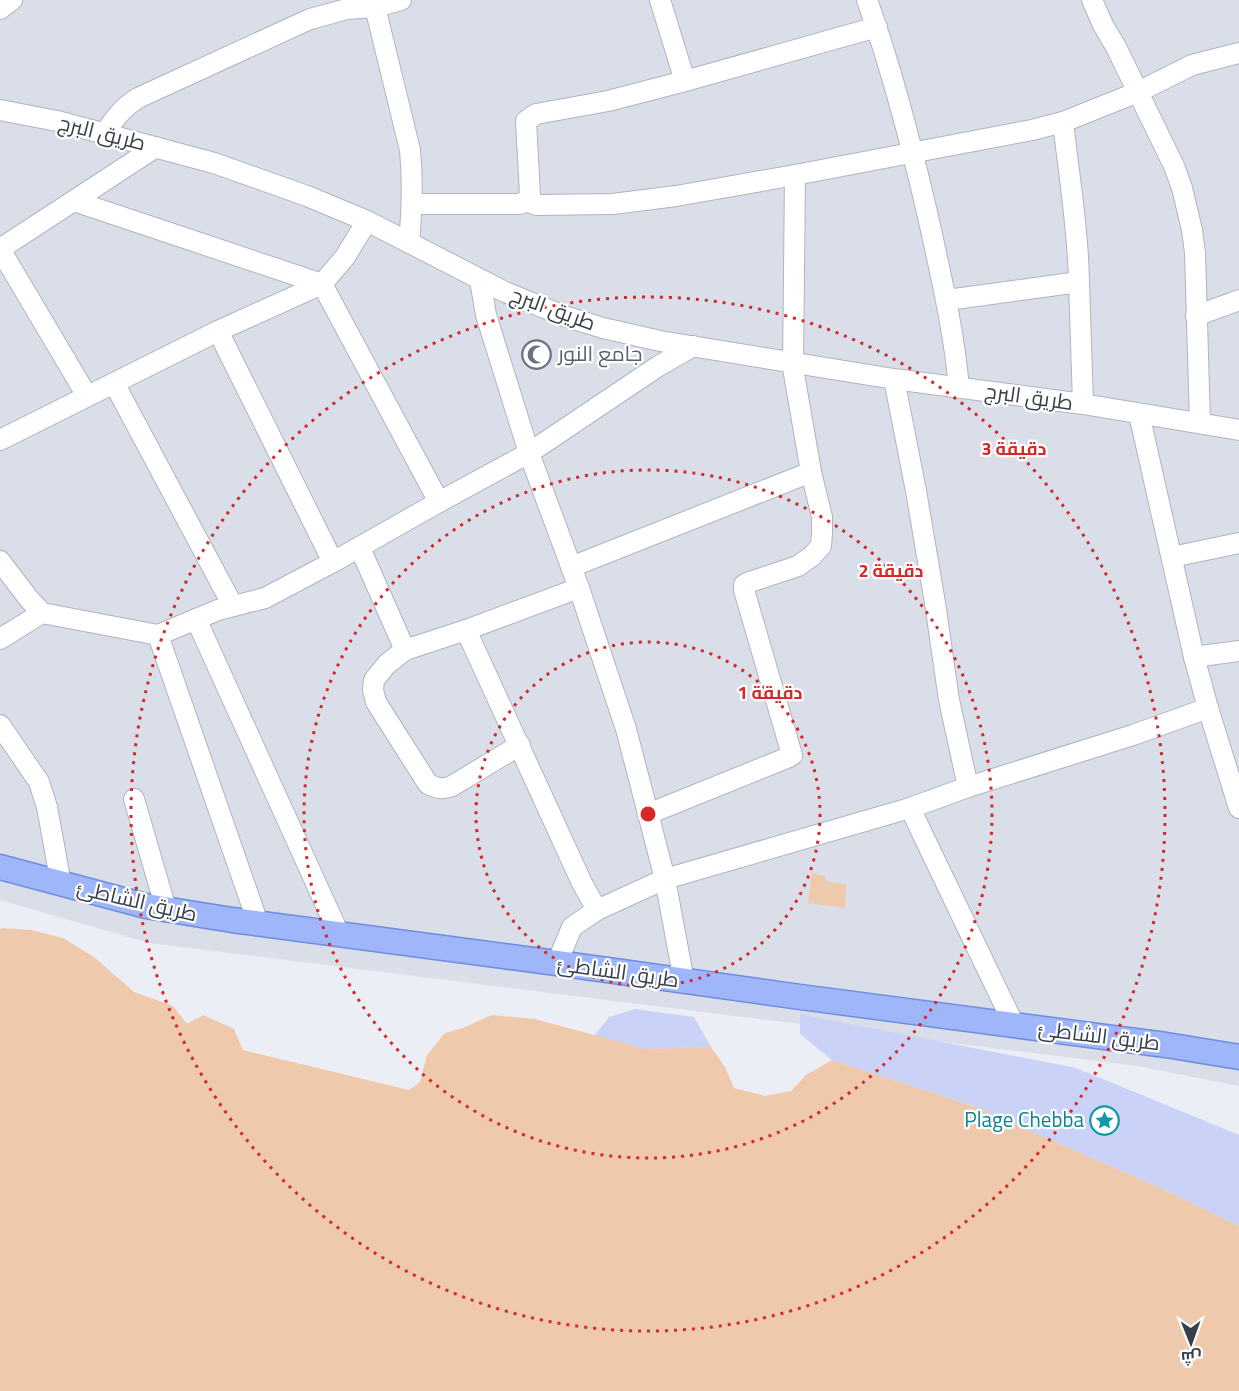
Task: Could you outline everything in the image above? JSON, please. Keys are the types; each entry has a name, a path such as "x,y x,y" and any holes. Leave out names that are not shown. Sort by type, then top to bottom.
{"main road":[{"name":"طريق الشاطئ","path":"0,867 146,906 1166,1045 1239,1057"}],"street":[{"path":"0,9 12,0"},
{"path":"105,133 119,112 138,98 310,19 346,5 375,7 402,0"},
{"path":"660,0 685,81"},
{"path":"867,0 877,27 913,153 946,300 959,388"},
{"path":"1092,0 1174,166 1182,188 1195,253 1200,423"},
{"path":"375,7 410,150 412,204 409,243"},
{"path":"412,204 520,204 526,201 530,195 526,121 536,114 608,101 877,27"},
{"path":"526,201 537,205 613,204 676,196 1020,132 1063,122 1138,92 1192,64 1239,53"},
{"name":"طريق البرج","path":"0,110 105,133 253,176 367,221 480,280 522,299 564,316 624,333 894,379 1083,404 1239,430"},
{"path":"1063,122 1076,234 1083,404"},
{"path":"87,396 0,249 156,147"},
{"path":"648,814 792,754 744,585 798,566 812,556 820,546 822,533 822,517 811,472 793,362 795,175"},
{"path":"74,201 322,284 439,502"},
{"path":"0,440 218,331 322,284 345,256 367,221"},
{"path":"480,280 486,315 529,453 579,588 626,729 665,879 684,981"},
{"path":"946,300 1078,282"},
{"path":"1197,316 1239,300"},
{"path":"218,331 333,562"},
{"path":"0,561 42,613 158,635 233,606 265,598 360,548 529,453 657,367 693,346"},
{"path":"894,379 916,491 950,700 968,787"},
{"path":"114,383 233,606"},
{"path":"1139,414 1194,657 1239,808"},
{"path":"571,567 811,472"},
{"path":"1172,557 1239,543"},
{"path":"360,548 405,651"},
{"path":"520,746 444,789 428,784 376,702 373,690 374,680 387,664 405,651 579,588"},
{"path":"0,639 42,613"},
{"path":"196,619 339,934"},
{"path":"466,630 582,883 597,910"},
{"path":"158,635 258,923"},
{"path":"1194,657 1239,651"},
{"path":"557,963 572,927 597,910 665,879 910,808 1208,708"},
{"path":"0,724 39,783 47,807 62,884"},
{"path":"134,799 166,909"},
{"path":"910,808 1014,1025"}],"shaded area":[{"path":"0,0 1239,0 1239,1086 1137,1066 149,943 0,900"},
{"path":"812,873 824,876 828,882 846,884 845,908 808,903"},
{"path":"0,929 31,930 63,938 94,957 134,992 173,1006 187,1024 203,1015 234,1029 243,1050 409,1090 420,1082 427,1055 445,1033 492,1015 535,1019 646,1049 711,1047 725,1067 734,1088 765,1096 791,1091 806,1075 832,1060 973,1106 1156,1186 1239,1226 1239,1391 0,1391"}],"sand":[{"path":"635,1009 694,1017 711,1047 646,1049 594,1036 609,1017"},
{"name":"Plage Chebba","path":"800,1014 1076,1068 1239,1135 1239,1226 1156,1186 973,1106 832,1060 800,1034"}],"place":[{"name":"جامع النور","path":"537,354"},
{"name":"Plage Chebba","path":"1105,1120"}]}
